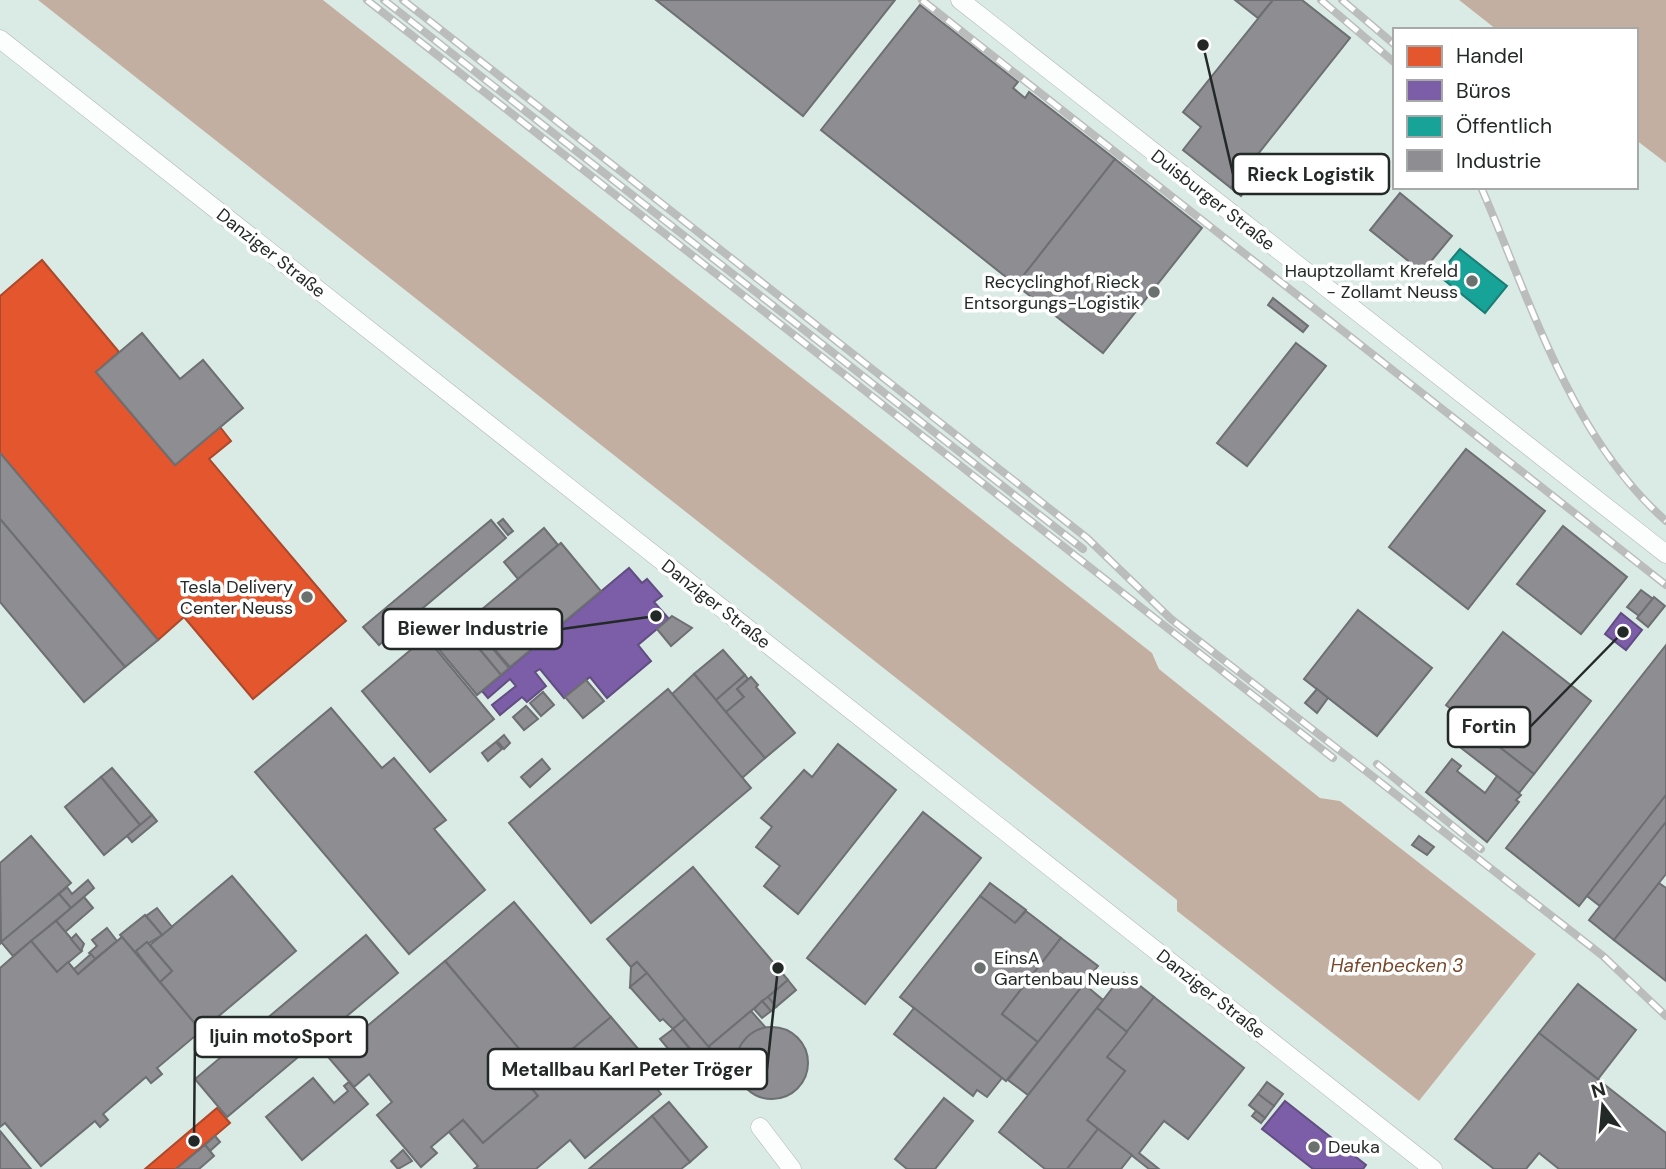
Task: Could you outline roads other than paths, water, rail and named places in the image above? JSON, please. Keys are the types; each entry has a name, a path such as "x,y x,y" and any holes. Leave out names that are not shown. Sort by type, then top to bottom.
{"street":[{"name":"Duisburger Straße","path":"960,0 1666,554"},
{"name":"Danziger Straße","path":"0,38 1433,1169"},
{"path":"760,1127 792,1169"}],"water":[{"name":"Hafenbecken 3","path":"38,0 323,0 1152,653 1159,669 1320,798 1340,801 1536,954 1419,1101 1177,911 1177,900"},
{"path":"1459,0 1666,0 1666,163 1638,142 1638,28 1494,28"}],"railway":[{"path":"367,0 1333,758"},
{"path":"384,0 1083,549"},
{"path":"403,0 1087,538 1171,619 1603,956 1666,1016"},
{"path":"922,0 1666,585"},
{"path":"1321,0 1393,61"},
{"path":"1342,0 1393,43"},
{"path":"1482,189 1536,321 1578,408 1633,487 1666,521"},
{"path":"1377,764 1481,849"}],"place":[{"name":"Rieck Logistik","path":"1203,45"},
{"name":"Hauptzollamt Krefeld - Zollamt Neuss","path":"1472,281"},
{"name":"Recyclinghof Rieck Entsorgungs-Logistik","path":"1154,292"},
{"name":"Tesla Delivery Center Neuss","path":"307,597"},
{"name":"Biewer Industrie","path":"656,616"},
{"name":"Fortin","path":"1623,632"},
{"name":"Metallbau Karl Peter Tröger","path":"778,968"},
{"name":"EinsA Gartenbau Neuss","path":"980,968"},
{"name":"Ijuin motoSport","path":"194,1141"},
{"name":"Deuka","path":"1314,1147"}]}
